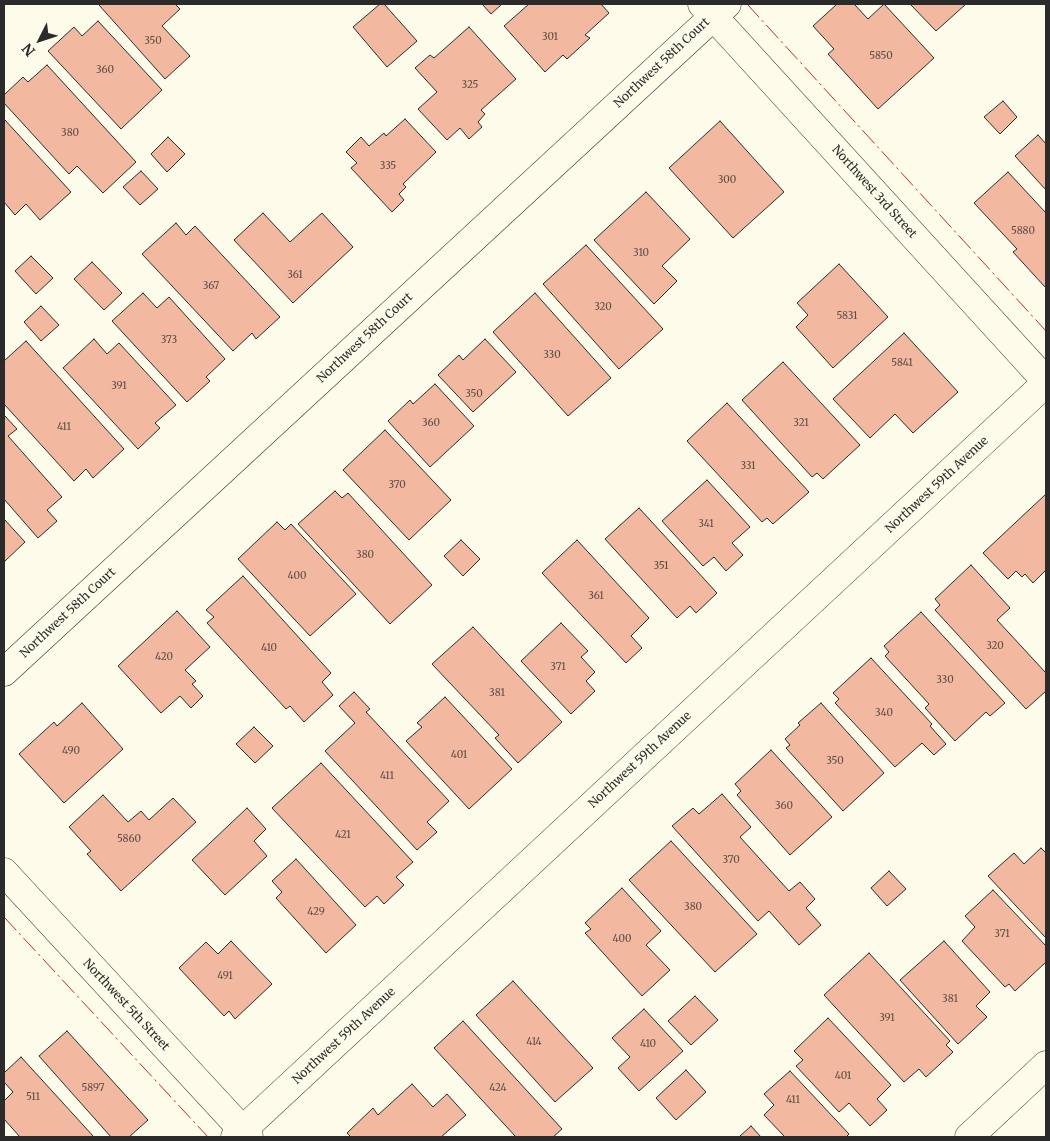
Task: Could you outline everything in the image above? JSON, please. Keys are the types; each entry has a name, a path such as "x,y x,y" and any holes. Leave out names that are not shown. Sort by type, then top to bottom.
{"street":[{"name":"Northwest 3rd Street","path":"714,8 1046,382"},
{"name":"Northwest 58th Court","path":"4,672 714,8"},
{"name":"Northwest 59th Avenue","path":"242,1135 1046,382"},
{"name":"Northwest 5th Street","path":"4,872 242,1135"},
{"path":"969,1137 1046,1065"}],"building":[{"path":"175,4 180,9 162,26 190,56 165,79 99,5"},
{"path":"380,4 384,4 417,41 387,67 353,27"},
{"path":"482,4 502,4 491,14"},
{"path":"529,4 601,4 609,13 585,35 590,38 567,59 563,55 545,72 504,26"},
{"path":"837,4 854,4 868,19 884,4 934,58 878,109 828,54 834,49 813,26"},
{"path":"910,4 966,4 936,31"},
{"path":"98,21 162,90 121,129 48,51 74,27 82,36"},
{"path":"469,27 516,79 481,110 485,114 478,122 482,127 469,139 460,128 447,140 418,109 437,92 415,68 430,55 434,58"},
{"path":"47,65 136,162 103,193 77,166 69,174 4,103 4,95 23,77 28,82"},
{"path":"1003,101 1017,117 1000,134 984,117"},
{"path":"4,119 71,192 40,220 26,204 15,215 4,202"},
{"path":"405,119 436,152 403,184 406,187 399,194 404,200 392,212 351,168 357,163 346,152 361,137 369,146 384,133 386,136"},
{"path":"720,121 784,192 733,238 669,168"},
{"path":"1038,135 1046,144 1046,190 1015,156"},
{"path":"168,137 185,154 167,172 151,154"},
{"path":"141,171 158,189 140,205 123,187"},
{"path":"1008,172 1046,213 1045,287 1013,252 1017,249 974,203"},
{"path":"646,192 690,239 662,266 677,281 654,304 594,240"},
{"path":"263,213 290,242 322,213 353,247 293,303 234,240"},
{"path":"176,223 186,235 195,226 280,317 256,339 252,333 233,351 142,254"},
{"path":"586,245 663,329 619,369 543,284"},
{"path":"31,256 53,278 36,294 15,271"},
{"path":"92,262 122,293 104,310 74,279"},
{"path":"839,264 888,317 833,368 796,327 808,315 797,303"},
{"path":"143,293 157,308 169,297 225,359 206,377 210,381 187,402 112,321"},
{"path":"535,293 611,378 568,416 493,332"},
{"path":"41,306 59,325 41,341 24,322"},
{"path":"904,333 958,392 913,433 895,414 870,438 833,399"},
{"path":"94,339 107,354 119,343 176,405 155,423 160,428 138,449 63,368"},
{"path":"485,339 516,372 473,412 438,375 459,355 463,360"},
{"path":"26,341 124,449 93,478 86,469 74,481 4,404 4,361"},
{"path":"783,362 860,445 823,479 817,473 812,477 742,400"},
{"path":"435,384 474,426 430,467 388,421 410,400 413,404"},
{"path":"727,403 809,492 773,524 767,518 762,522 687,441"},
{"path":"4,415 17,429 8,436 62,497 47,510 57,521 38,538 4,499"},
{"path":"385,430 451,500 409,540 343,470"},
{"path":"707,480 750,527 732,543 743,555 726,571 714,557 703,566 662,521"},
{"path":"335,491 342,498 348,493 432,585 390,624 298,524"},
{"path":"1046,494 1046,570 1033,583 1025,574 1022,577 1016,571 1008,579 983,553"},
{"path":"639,508 717,593 696,613 690,606 677,618 605,539"},
{"path":"4,519 25,542 4,562"},
{"path":"277,522 285,530 291,524 356,594 310,636 238,559"},
{"path":"461,540 480,559 463,576 444,556"},
{"path":"577,540 649,618 631,636 642,648 626,663 542,573"},
{"path":"971,565 1010,608 997,620 1046,673 1046,691 1026,709 935,610 940,605 935,599"},
{"path":"243,576 331,673 322,682 333,695 304,722 290,706 286,709 207,623 214,617 206,610"},
{"path":"177,611 210,647 185,670 196,681 192,684 203,696 191,708 180,696 161,713 118,666"},
{"path":"921,612 1005,703 990,716 986,712 955,741 925,708 929,704 885,656 889,652 884,646"},
{"path":"561,623 588,651 581,657 595,672 586,681 595,691 571,714 521,661"},
{"path":"473,627 562,722 518,763 495,738 499,735 432,664"},
{"path":"871,658 932,724 930,726 946,744 934,755 922,743 895,767 835,703 839,699 833,693"},
{"path":"354,692 370,709 366,712 449,801 427,822 437,832 417,850 325,751 355,723 339,706"},
{"path":"445,697 512,769 469,809 406,741 422,727 417,723"},
{"path":"82,703 123,749 64,803 19,754 54,722 57,726"},
{"path":"821,703 884,773 843,811 786,748 790,745 785,739 800,725 798,723"},
{"path":"254,727 273,746 255,763 236,744"},
{"path":"771,750 832,817 790,855 737,795 741,791 735,784"},
{"path":"321,763 413,862 396,877 404,885 384,904 377,896 365,907 272,808"},
{"path":"722,794 751,827 740,837 789,891 800,882 815,899 806,908 821,925 799,945 769,911 758,921 672,826 693,808 699,814"},
{"path":"103,795 128,822 141,811 149,820 173,798 196,822 121,891 87,854 91,851 69,827"},
{"path":"247,808 266,829 254,841 267,856 225,895 192,860"},
{"path":"671,841 757,934 715,972 629,880"},
{"path":"1041,848 1046,853 1046,938 988,876 1014,853 1024,864"},
{"path":"296,859 356,925 326,953 276,898 282,892 272,881"},
{"path":"889,871 906,889 887,906 871,888"},
{"path":"622,888 661,931 646,945 670,970 642,996 585,933 591,929 585,923"},
{"path":"993,890 1046,946 1046,962 1015,991 1009,984 1005,987 962,941 975,927 965,916"},
{"path":"231,941 272,984 235,1019 229,1011 224,1016 179,968 206,942 218,954"},
{"path":"944,941 990,992 976,1006 987,1017 958,1044 900,980"},
{"path":"869,953 950,1041 946,1045 953,1052 926,1077 919,1069 904,1082 824,995"},
{"path":"513,981 593,1068 555,1102 476,1015"},
{"path":"695,996 718,1020 691,1045 668,1021"},
{"path":"644,1009 683,1051 639,1091 618,1068 630,1057 612,1038"},
{"path":"828,1018 891,1085 877,1099 887,1110 870,1126 849,1103 839,1112 796,1066 803,1060 794,1051"},
{"path":"463,1021 562,1129 553,1137 516,1137 434,1048"},
{"path":"67,1031 148,1120 129,1137 111,1137 39,1056"},
{"path":"21,1057 94,1137 20,1137 4,1119 4,1101 13,1092 4,1082 4,1073"},
{"path":"686,1070 706,1092 676,1120 656,1098"},
{"path":"790,1071 849,1134 846,1137 785,1137 764,1115 774,1105 764,1094"},
{"path":"412,1084 433,1107 447,1094 466,1115 441,1137 351,1137 347,1133 373,1108 378,1115"},
{"path":"751,1126 761,1137 739,1137"}],"power":[{"path":"747,4 1046,331"},
{"path":"4,917 208,1137"}]}
